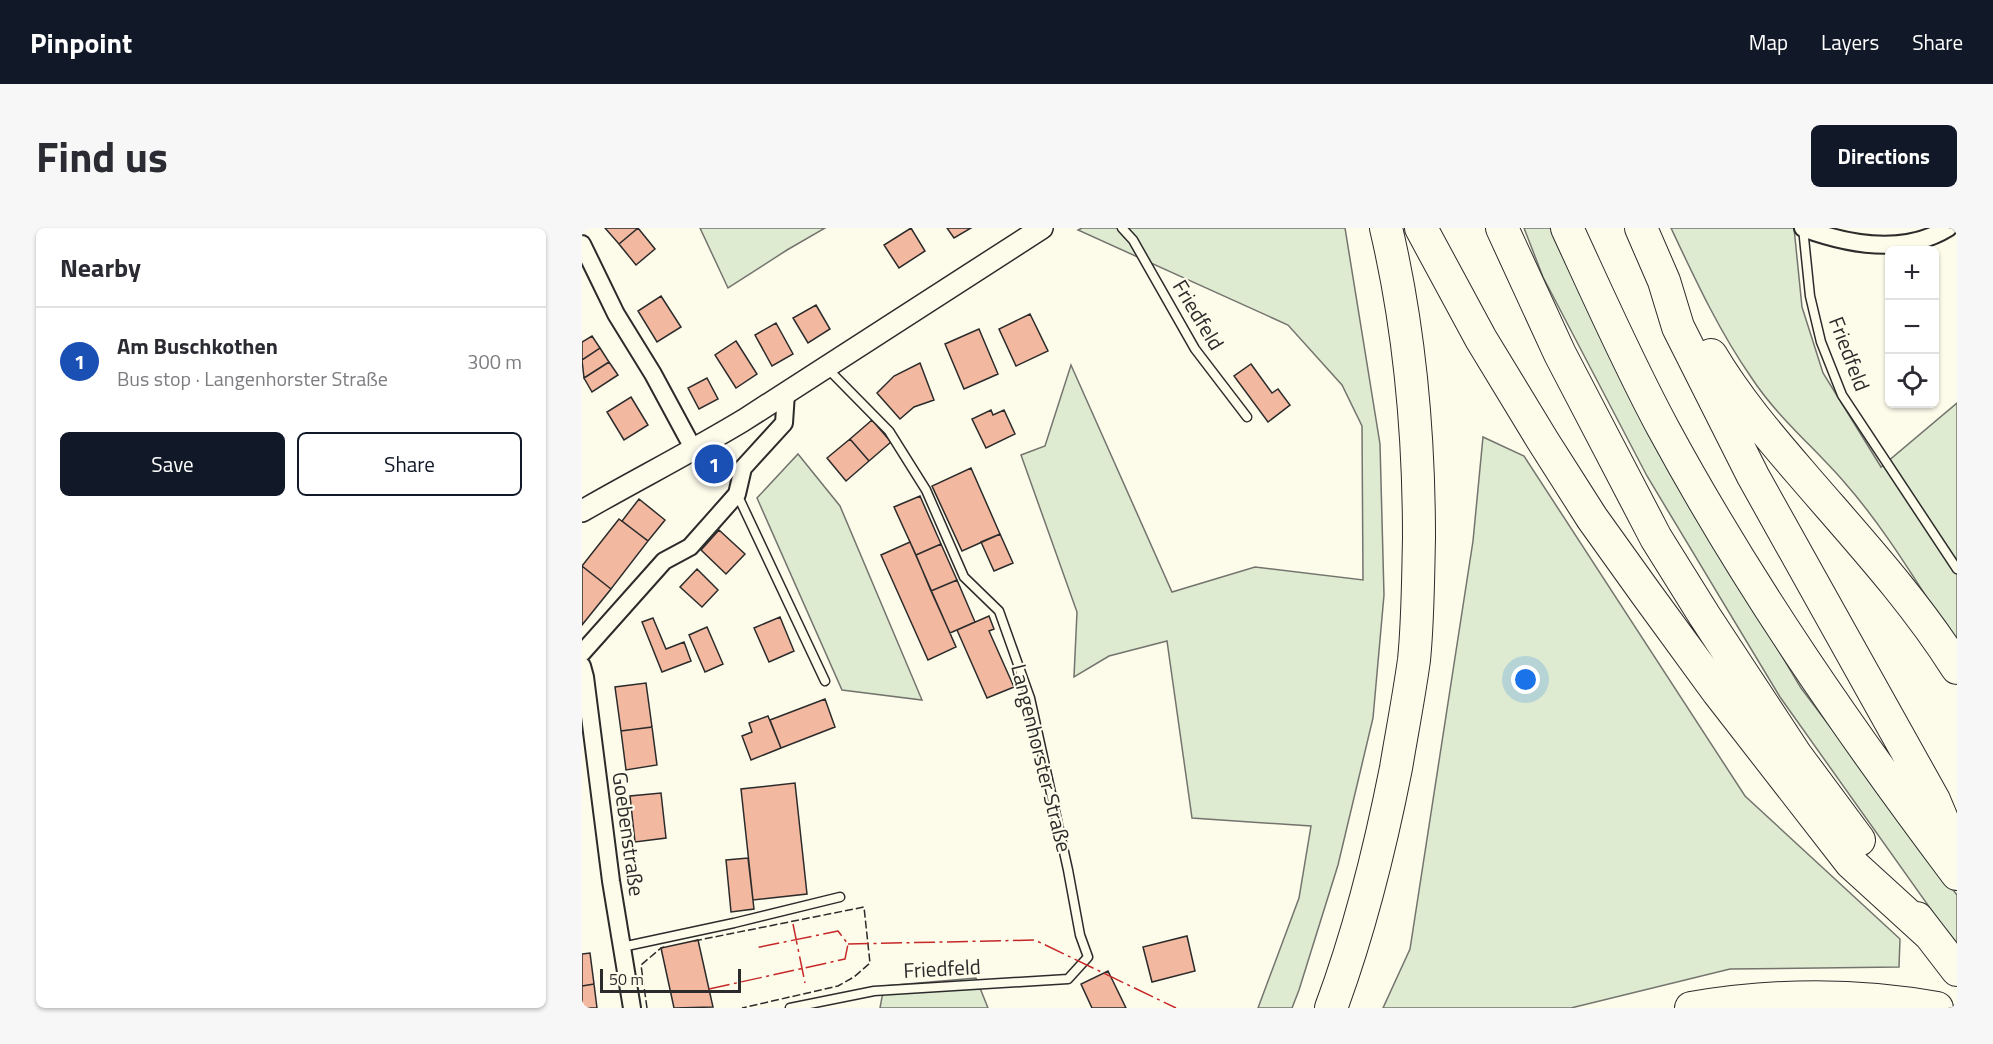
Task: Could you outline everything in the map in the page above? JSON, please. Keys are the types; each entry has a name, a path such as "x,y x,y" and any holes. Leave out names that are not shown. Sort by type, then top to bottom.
{"highway":[{"path":"1332,1008 1361,918 1384,829 1414,660 1419,491 1414,405 1406,324 1386,228"},
{"path":"1421,228 1475,329 1500,370 1592,518 1645,592 1718,692 1851,863 1930,935"},
{"path":"1502,228 1560,354 1612,457 1662,548 1796,755 1957,970"},
{"path":"1567,228 1612,327 1663,428 1752,580 1844,720 1957,874"},
{"path":"1641,228 1664,281 1678,327 1752,476 1934,800 1957,855"},
{"path":"1664,281 1716,364 1759,424 1875,558 1936,635 1957,668"},
{"path":"1691,1008 1726,1002 1794,996 1861,998 1937,1008"}],"street":[{"path":"582,511 642,476 694,450 1042,228"},
{"path":"1803,228 1831,238 1887,245 1910,244 1934,236 1948,228"},
{"path":"582,244 616,314 653,374 694,450"},
{"path":"582,653 664,561 690,548 737,494 743,468 784,423 786,393"},
{"name":"Goebenstraße","path":"582,666 632,1008"}],"lane":[{"name":"Friedfeld","path":"1122,228 1133,240 1195,350 1247,417"},
{"name":"Friedfeld","path":"1803,228 1813,308 1821,342 1842,395 1957,569"},
{"name":"Langenhorster Straße","path":"826,367 889,431 926,490 964,577 999,611 1030,698 1068,870 1080,936 1088,957"},
{"path":"737,494 825,681"},
{"path":"622,947 840,897"},
{"name":"Friedfeld","path":"790,1008 874,991 1068,979 1088,957"}],"path":[{"path":"696,475 732,453"}],"green space":[{"path":"700,228 825,228 728,288"},
{"path":"1082,228 1345,228 1380,444 1384,595 1373,718 1338,865 1292,1008 1258,1008 1299,898 1311,826 1192,818 1167,641 1109,656 1074,677 1077,612 1021,455 1045,446 1071,365 1172,592 1255,567 1363,580 1362,426 1342,385 1288,325 1078,230"},
{"path":"1524,228 1555,228 1678,483 1801,688 1957,895 1957,946 1780,697 1647,476 1543,277"},
{"path":"1671,228 1794,228 1802,307 1823,373 1881,467 1957,403 1957,644 1890,541 1861,502 1761,392 1718,323"},
{"path":"1483,437 1524,456 1745,796 1900,939 1899,967 1730,969 1571,1008 1383,1008 1410,949 1473,541"},
{"path":"798,454 840,506 922,700 842,690 757,498"},
{"path":"976,978 988,1008 880,1008 884,986"}],"building":[{"path":"605,228 638,228 619,244"},
{"path":"638,228 655,249 636,265 619,244"},
{"path":"911,228 925,251 899,268 884,245"},
{"path":"947,228 971,228 954,238"},
{"path":"661,296 681,327 657,342 638,311"},
{"path":"816,305 830,329 808,343 793,318"},
{"path":"1030,314 1048,351 1016,366 999,329"},
{"path":"776,323 793,354 772,366 755,335"},
{"path":"979,329 998,374 964,389 945,344"},
{"path":"592,336 600,348 582,360 582,342"},
{"path":"736,341 757,374 736,388 715,355"},
{"path":"600,348 609,362 584,378 582,360"},
{"path":"609,362 618,375 592,392 584,378"},
{"path":"920,363 934,400 914,407 900,419 877,393 894,376"},
{"path":"1251,364 1272,393 1278,389 1290,405 1268,422 1234,376"},
{"path":"707,378 718,399 699,409 688,388"},
{"path":"631,397 648,425 624,440 607,412"},
{"path":"991,410 993,415 1004,410 1015,434 986,448 972,419"},
{"path":"872,420 891,442 869,461 850,439"},
{"path":"850,439 869,461 846,481 827,458"},
{"path":"971,468 1000,534 962,551 932,486"},
{"path":"920,496 941,544 916,555 894,507"},
{"path":"639,499 665,520 648,541 622,521"},
{"path":"619,519 648,541 611,589 582,566"},
{"path":"719,530 745,554 726,574 701,550"},
{"path":"1000,534 1013,563 994,571 981,542"},
{"path":"910,542 956,647 928,660 881,555"},
{"path":"941,544 957,580 931,591 916,555"},
{"path":"582,566 611,589 582,625"},
{"path":"697,569 718,590 702,607 680,587"},
{"path":"957,580 975,622 950,633 931,591"},
{"path":"989,616 994,629 989,631 1014,687 987,698 957,630"},
{"path":"780,617 794,651 769,662 754,628"},
{"path":"653,618 666,649 684,642 691,661 662,672 642,622"},
{"path":"707,627 723,664 705,672 689,635"},
{"path":"646,683 652,727 621,731 615,687"},
{"path":"825,699 835,727 781,748 770,720"},
{"path":"768,716 781,748 751,760 742,736 752,732 749,723"},
{"path":"652,727 657,765 626,770 621,731"},
{"path":"795,783 807,894 753,900 741,789"},
{"path":"661,793 666,838 635,842 630,796"},
{"path":"748,858 754,909 731,912 726,860"},
{"path":"1187,936 1195,971 1152,982 1143,947"},
{"path":"698,940 713,1007 674,1008 661,948"},
{"path":"590,953 594,984 582,986 582,954"},
{"path":"1108,971 1126,1008 1092,1008 1081,984"},
{"path":"594,984 597,1008 582,1008 582,986"}],"fence":[{"path":"694,941 864,907 870,963 854,977 838,986 742,1008"},
{"path":"647,1008 641,965 664,947"}],"power":[{"path":"793,924 805,983"},
{"path":"709,989 845,959 848,944 838,931 755,948"},
{"path":"848,944 1035,940 1176,1008"}],"place":[{"name":"Am Buschkothen","path":"714,464"}]}
